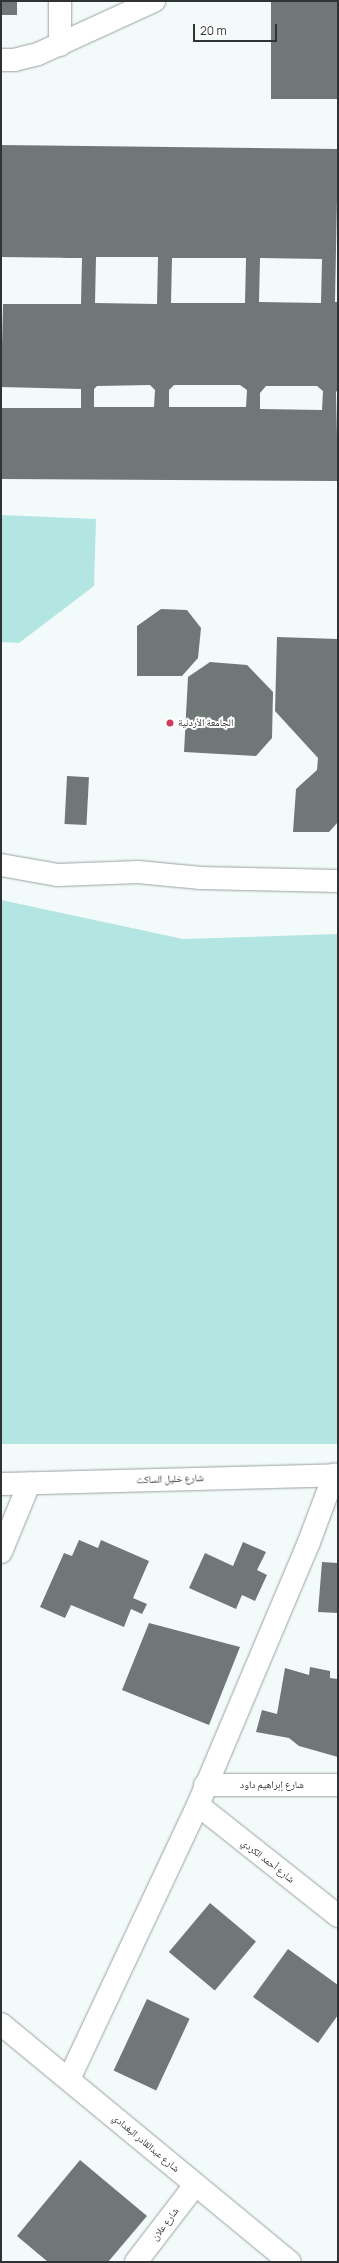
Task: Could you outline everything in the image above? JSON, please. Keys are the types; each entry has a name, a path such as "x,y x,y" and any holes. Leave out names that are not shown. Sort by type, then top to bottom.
{"street":[{"path":"60,1 60,45"},
{"path":"1,60 14,60 60,45 154,1"},
{"path":"1,865 58,875 138,872 201,878 338,881"},
{"path":"69,2078 198,1805 205,1785 309,1542 336,1475"},
{"name":"شارع خليل الساكت","path":"1,1484 336,1475"},
{"path":"1,1552 29,1484"},
{"name":"شارع إبراهيم داود","path":"205,1785 338,1785"},
{"name":"شارع أحمد الكردي","path":"198,1805 338,1916"},
{"name":"شارع عبدالقادر البغدادي","path":"1,2024 69,2078 195,2185 290,2262"},
{"name":"شارع علان","path":"136,2262 195,2185"}],"shaded area":[{"path":"1,515 96,519 94,586 19,643 1,642"},
{"path":"1,900 183,939 338,934 338,1444 1,1444"}],"building":[{"path":"1,1 17,1 17,15 1,15"},
{"path":"271,1 338,1 338,99 271,99"},
{"path":"1,145 338,149 335,302 338,302 338,390 336,392 338,481 1,479 1,408 81,408 81,389 1,387 3,304 81,304 82,258 1,257","holes":["96,257 158,257 157,304 95,303","172,258 246,258 245,303 171,303","260,258 322,259 321,303 259,302","150,385 155,390 154,407 94,407 94,389 97,386","174,385 240,385 247,390 246,407 169,407 169,390","266,386 317,386 323,391 322,410 260,409 260,393"]},
{"path":"161,609 187,610 201,628 198,658 182,676 137,676 137,626"},
{"path":"277,637 338,639 338,822 329,832 293,832 296,789 317,770 318,758 275,711"},
{"path":"210,662 247,665 273,692 272,738 256,756 184,752 188,677"},
{"path":"67,776 89,777 86,825 64,824"},
{"path":"79,1540 98,1548 101,1540 149,1561 133,1598 147,1604 142,1614 131,1609 124,1627 71,1605 65,1618 40,1607 64,1553 72,1556"},
{"path":"243,1542 266,1552 257,1570 267,1575 255,1601 242,1595 236,1609 189,1588 205,1553 233,1566"},
{"path":"322,1562 338,1563 338,1613 318,1612"},
{"path":"149,1623 240,1647 209,1725 122,1690"},
{"path":"310,1667 330,1671 330,1678 338,1679 338,1757 299,1746 289,1738 256,1732 262,1710 277,1714 285,1668 309,1675"},
{"path":"210,1903 256,1942 215,1991 169,1952"},
{"path":"288,1949 338,1985 338,2015 318,2043 253,1997"},
{"path":"147,1999 190,2019 156,2090 114,2071"},
{"path":"80,2160 147,2216 108,2262 48,2262 17,2236"}],"place":[{"name":"الجامعة الأردنية","path":"170,723"}]}
